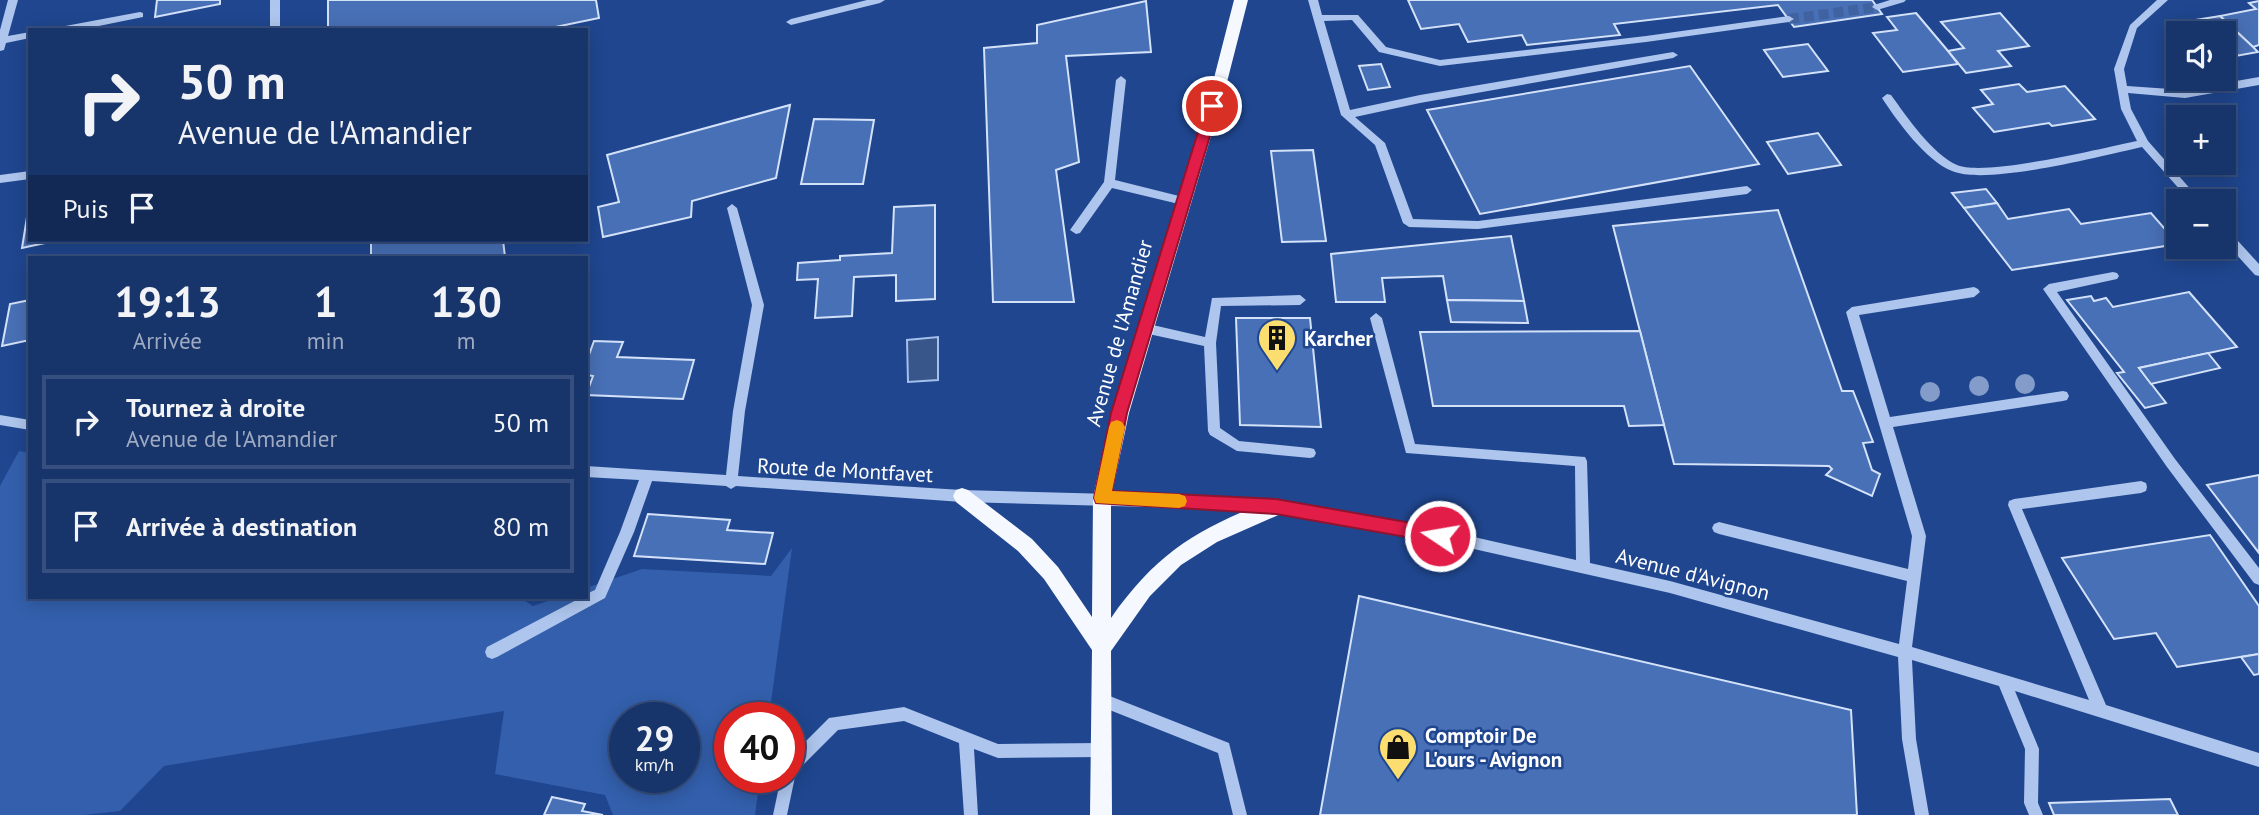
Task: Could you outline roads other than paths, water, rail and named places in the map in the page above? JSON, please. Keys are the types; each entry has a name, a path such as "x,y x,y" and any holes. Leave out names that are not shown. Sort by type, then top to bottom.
{"main road":[{"name":"Avenue de l'Amandier","path":"1101,815 1102,498 1119,413 1220,82 1241,0"},
{"path":"962,496 1025,545 1058,583 1102,648 1137,599 1173,560 1221,530 1276,507"}],"street":[{"path":"1,44 13,0"},
{"path":"791,22 880,0"},
{"path":"1313,0 1346,115 1380,143 1409,223 1478,225 1748,190"},
{"path":"1877,7 1901,0"},
{"path":"2163,0 2133,27 2119,69 2126,109 2144,143 2185,189"},
{"path":"71,28 140,15"},
{"path":"1319,18 1355,18 1383,50 1440,63 1789,19"},
{"path":"1,44 28,36"},
{"path":"1076,230 1109,183 1121,80"},
{"path":"2122,89 2185,94 2259,81"},
{"path":"1887,98 1909,128 1956,169 2001,171 2144,143"},
{"path":"0,179 28,175"},
{"path":"1109,183 1183,201"},
{"path":"731,483 739,411 758,305 732,208"},
{"path":"2236,246 2259,272"},
{"path":"2113,276 2049,289 2171,463 2259,579"},
{"path":"1922,815 1909,738 1905,652 1919,536 1852,312 1974,292"},
{"path":"1300,300 1216,301 1210,342 1214,431 1237,446 1310,453"},
{"path":"1376,318 1410,449 1581,461 1583,568"},
{"path":"1144,328 1210,342"},
{"path":"1885,423 2063,396"},
{"path":"0,420 28,425"},
{"name":"Route de Montfavet","path":"588,471 731,483 962,496 1102,498"},
{"path":"492,652 600,594 628,532 647,476"},
{"path":"2101,711 2014,505 2141,487"},
{"name":"Avenue d'Avignon","path":"1102,498 1276,507 1416,530 1670,587 2004,681 2259,760"},
{"path":"1719,528 1914,578"},
{"path":"1102,700 1224,748 1240,815"},
{"path":"805,752 834,723 904,714 998,751 1102,750"},
{"path":"780,815 785,793"}],"lane":[{"path":"275,0 275,28"},
{"path":"1346,115 1420,99 1672,55"},
{"path":"2004,681 2032,749 2031,803 2036,815"},
{"path":"966,738 971,815"}],"tunnel":[{"path":"1789,19 1877,7"}],"place":[{"name":"Karcher","path":"1277,372"},
{"name":"Comptoir De L'ours - Avignon","path":"1398,781"}]}
